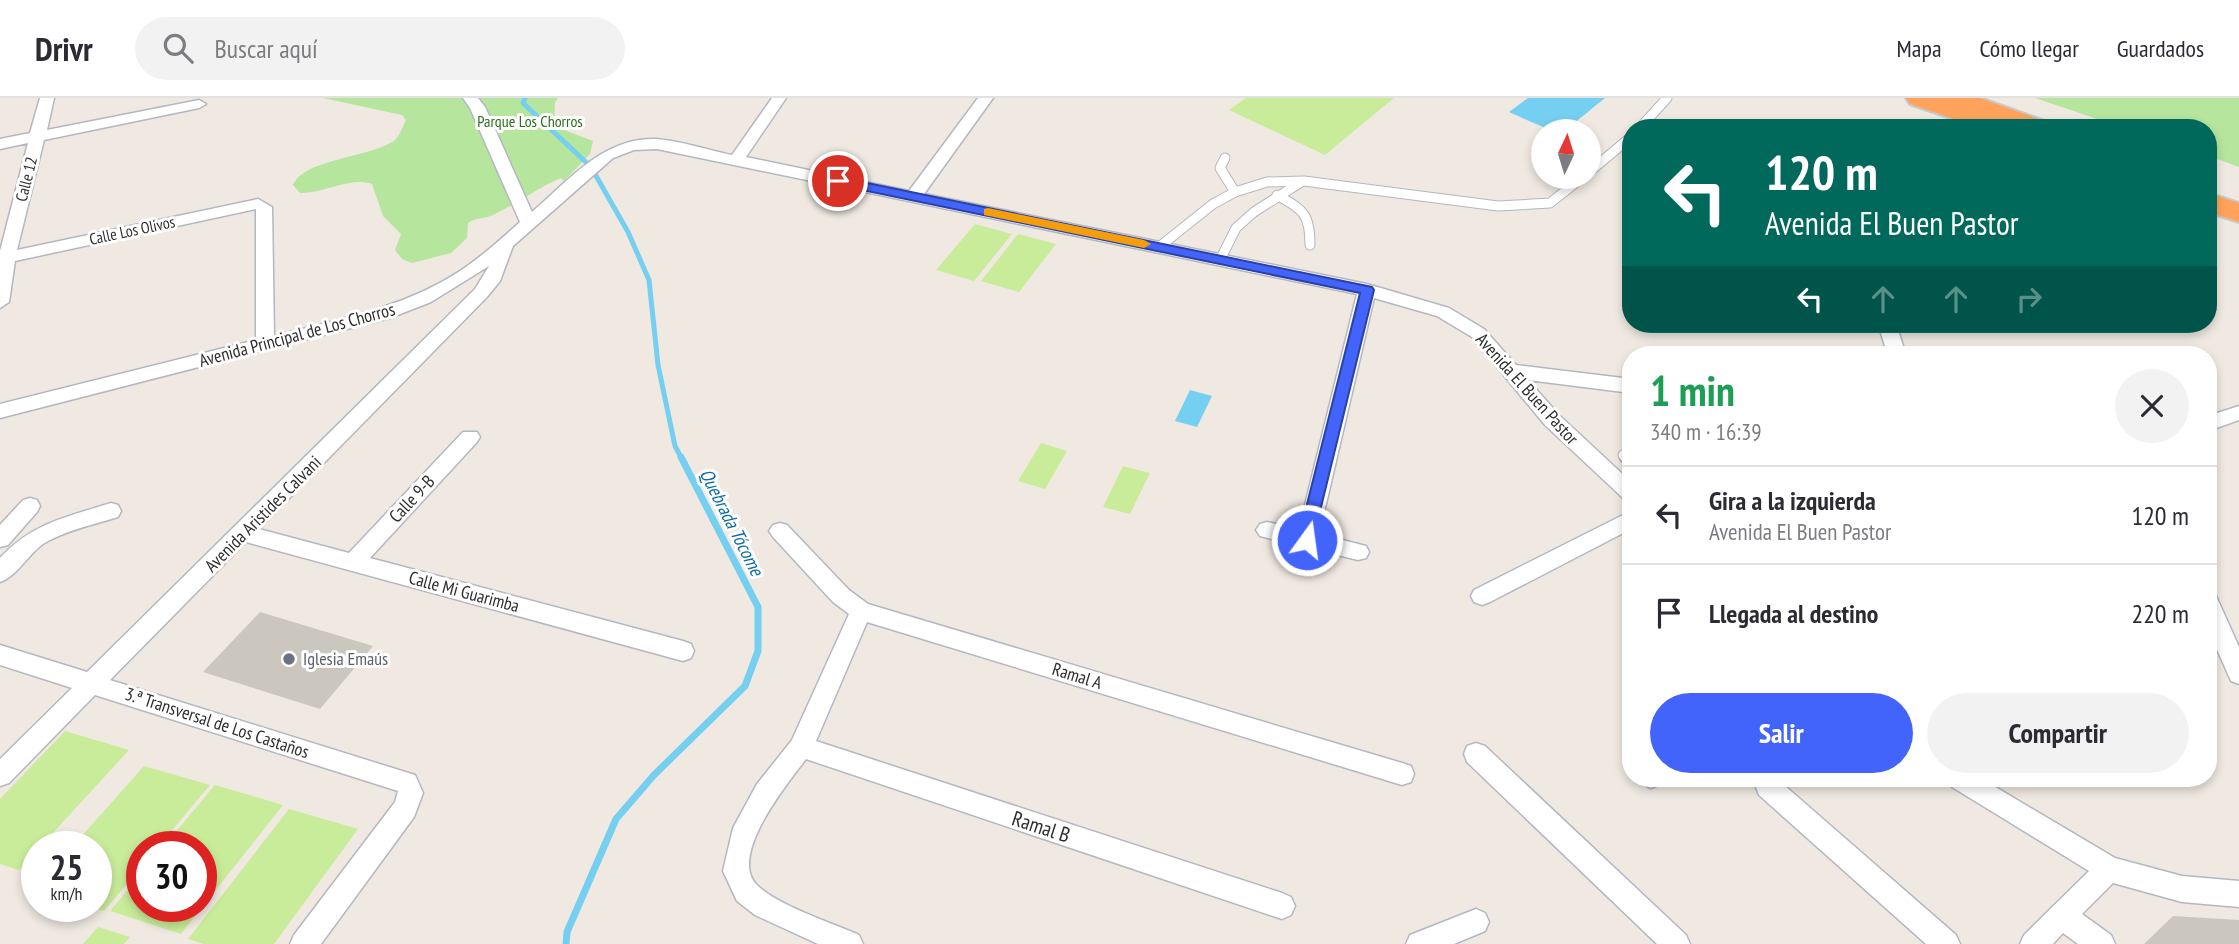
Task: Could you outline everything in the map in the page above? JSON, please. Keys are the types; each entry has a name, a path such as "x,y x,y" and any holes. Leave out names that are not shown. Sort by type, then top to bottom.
{"highway":[{"path":"1920,98 1977,119"},
{"path":"1954,98 2012,119"},
{"path":"2217,187 2239,194"},
{"path":"2217,205 2239,213"}],"street":[{"name":"Calle 12","path":"0,302 3,258 47,98"},
{"path":"470,98 477,107 529,223"},
{"path":"736,160 779,98"},
{"path":"914,196 986,98"},
{"path":"0,144 199,104"},
{"name":"Avenida Principal de Los Chorros","path":"0,411 384,314 406,306 463,277 510,240 607,155 632,146 672,146"},
{"name":"Avenida El Buen Pastor","path":"672,146 1367,290 1456,318 1489,342 1552,420 1622,486"},
{"name":"Calle Los Olivos","path":"3,258 249,204 264,207 265,344"},
{"name":"Avenida Aristides Calvani","path":"0,775 481,293 491,281 510,240"},
{"path":"1307,540 1367,290"},
{"path":"1510,371 1622,385"},
{"path":"2217,420 2239,413"},
{"name":"Calle 9-B","path":"354,562 470,437"},
{"path":"0,539 30,506"},
{"path":"0,573 23,547 42,534 111,510"},
{"path":"1482,596 1622,524"},
{"path":"1267,530 1358,551"},
{"name":"Ramal A","path":"780,531 841,596 861,611 1402,774"},
{"name":"Calle Mi Guarimba","path":"244,533 683,651"},
{"path":"849,944 764,906 746,892 736,872 742,836 766,792 801,747 861,611"},
{"path":"2217,623 2239,674"},
{"name":"3.ª Transversal de Los Castaños","path":"0,655 406,783 411,793 405,809 304,944"},
{"name":"Ramal B","path":"801,747 1282,906"},
{"path":"1476,754 1676,944"},
{"path":"1768,787 1946,944"},
{"path":"1974,787 2109,869 2182,889 2239,894"},
{"path":"2034,944 2109,869"},
{"path":"2063,917 2101,944"},
{"path":"1421,943 1476,922"}],"lane":[{"path":"1648,119 1667,98"},
{"path":"1601,163 1622,146"},
{"path":"1225,158 1221,172 1235,192"},
{"path":"1220,260 1236,228 1277,195 1304,181"},
{"path":"1159,247 1201,211 1235,192 1267,182 1304,181 1498,206 1550,203 1568,189"},
{"path":"1277,195 1305,212 1310,220 1310,245"}],"green space":[{"name":"Parque Los Chorros","path":"323,98 558,98 555,102 554,126 593,141 590,154 564,181 561,178 495,214 468,223 467,238 451,253 412,263 402,259 395,250 401,234 383,216 372,184 355,182 309,193 300,193 293,185 311,169 371,151 395,140 406,120 402,115"},
{"path":"1246,98 1394,98 1325,155 1229,110"},
{"path":"2035,98 2239,98 2239,167 2217,159 2217,119 2097,119"},
{"path":"975,224 1012,234 974,281 936,270"},
{"path":"1018,234 1056,244 1019,292 981,281"},
{"path":"1041,443 1067,451 1045,489 1018,481"},
{"path":"1123,466 1150,473 1130,514 1103,507"},
{"path":"65,731 129,750 55,831 21,831 19,870 0,864 0,799"},
{"path":"144,766 210,785 171,831 126,831 126,885 112,902 112,831 86,831"},
{"path":"215,785 283,805 217,888 217,831 176,831"},
{"path":"289,809 358,829 274,944 204,944 188,939 201,922 217,922 217,902"},
{"path":"126,892 126,916 112,912"},
{"path":"144,922 190,922 181,934"},
{"path":"98,927 130,937 124,944 83,944"}],"water":[{"path":"1528,98 1605,98 1578,119 1531,119 1531,121 1509,112"},
{"path":"1190,390 1212,396 1197,427 1175,421"}],"building":[{"name":"Iglesia Emaús","path":"260,612 373,646 320,709 203,672"},
{"path":"2173,916 2239,920 2239,944 2144,944"}],"waterway":[{"name":"Quebrada Tócome","path":"525,98 523,103 591,167 628,232 649,280 658,365 675,446 682,459"},
{"name":"Quebrada Tócome","path":"566,944 567,932 616,819 654,775 745,686 758,651 758,607 681,457"}],"slow traffic":[{"path":"988,212 1144,244"}],"place":[{"name":"Iglesia Emaús","path":"289,659"}],"route":[{"path":"838,181 1367,290 1307,540"}]}
